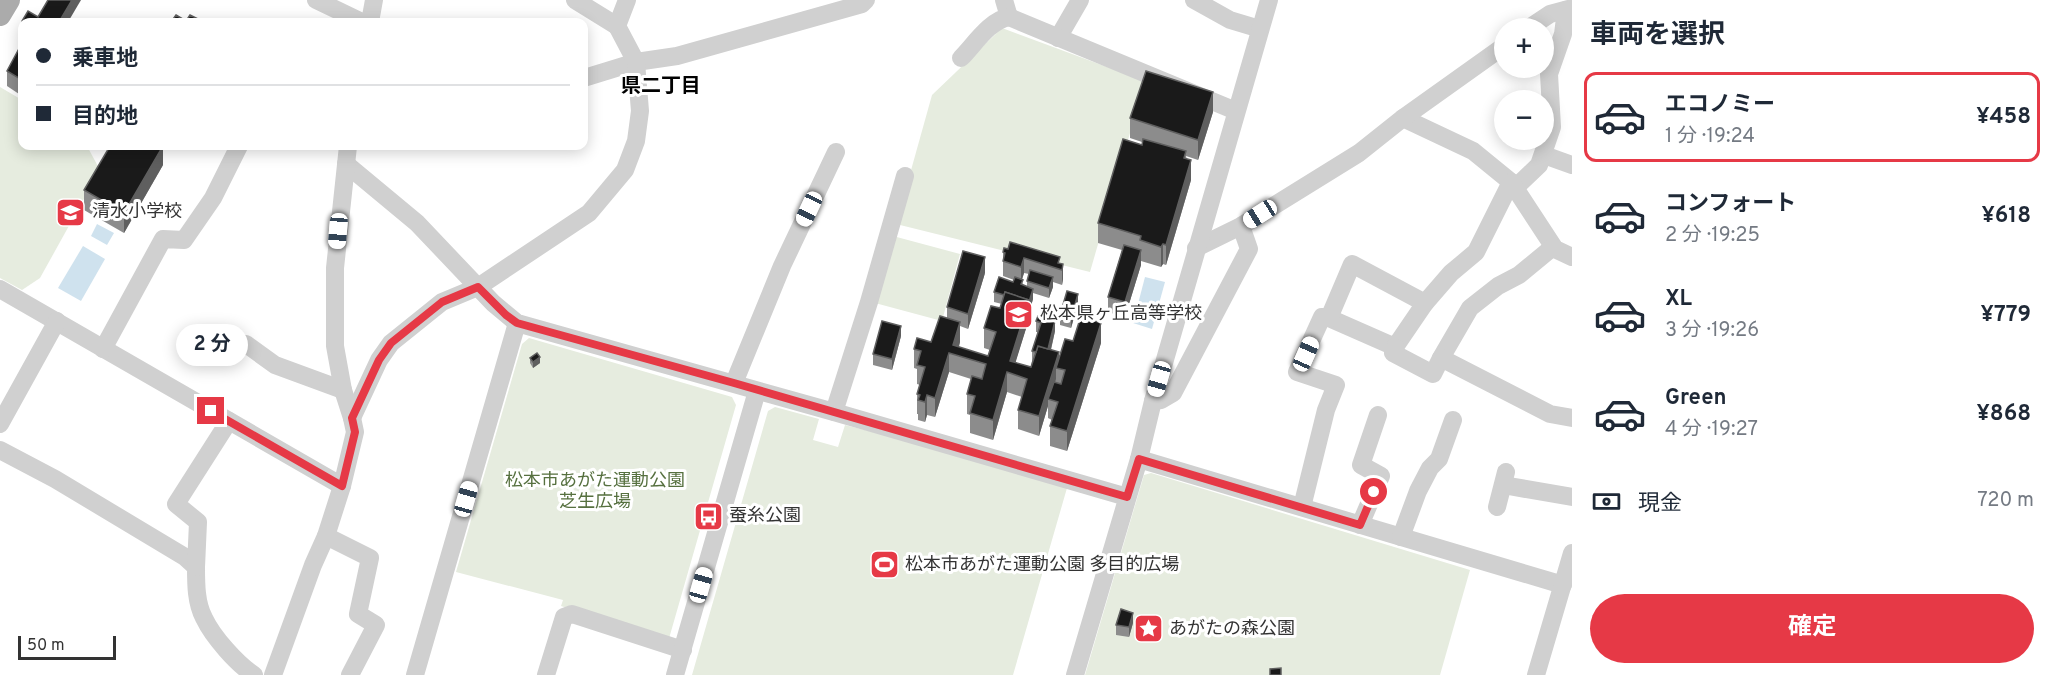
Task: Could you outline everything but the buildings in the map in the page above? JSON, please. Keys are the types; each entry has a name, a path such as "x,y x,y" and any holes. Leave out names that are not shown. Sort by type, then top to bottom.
{"main road":[{"path":"0,15 9,0"}],"street":[{"path":"316,0 354,18"},
{"path":"371,18 374,0"},
{"path":"617,26 627,0"},
{"path":"588,77 636,62 677,56 862,4 866,0"},
{"path":"1058,38 1080,0"},
{"path":"1194,0 1230,20 1260,29"},
{"path":"1075,675 1139,459 1196,248 1269,0"},
{"path":"352,418 379,360 391,343 442,302 478,287 589,213 625,170 636,141 640,111 636,62 617,26 580,1"},
{"path":"1545,18 1561,8 1563,34 1549,74 1552,127 1544,155 1539,165 1513,185 1476,252 1451,273 1425,303 1395,346 1393,353 1433,374 1470,308 1498,286 1519,275 1553,247"},
{"path":"962,58 1002,18 1006,9 1058,38 1236,111"},
{"path":"1196,248 1242,226 1359,153 1403,118 1494,53"},
{"path":"1403,118 1473,151 1513,185 1553,247 1572,257"},
{"path":"103,349 163,239 184,240 213,198 237,150"},
{"path":"734,383 782,266 836,152"},
{"path":"347,155 506,315 517,323 734,383 1127,497"},
{"path":"273,675 313,565 326,536 342,486 355,432 343,390 335,346 335,268 347,155"},
{"path":"1544,155 1572,165"},
{"path":"834,412 869,302 905,176"},
{"path":"1153,401 1161,400 1173,393 1249,249 1242,226"},
{"path":"1329,318 1352,264 1425,303"},
{"path":"0,289 342,486"},
{"path":"1302,507 1326,411 1336,385 1298,372 1322,317 1395,346"},
{"path":"0,424 57,321"},
{"path":"415,675 517,323"},
{"path":"246,344 275,365 343,390"},
{"path":"1441,358 1550,414 1572,418"},
{"path":"675,675 757,391"},
{"path":"1360,525 1381,476 1361,465 1378,415"},
{"path":"1401,537 1418,490 1430,468 1439,459 1454,420"},
{"path":"229,421 176,504 198,522 195,588 204,618 240,666 254,675"},
{"path":"0,450 55,478 184,557 196,567"},
{"path":"1139,459 1563,585"},
{"path":"1497,507 1504,478 1572,497"},
{"path":"326,536 370,558 358,614 376,626 350,675"},
{"path":"1536,675 1572,553"},
{"path":"546,675 564,617 572,614 683,650"}],"green space":[{"path":"1002,28 1145,81 1090,272 896,224 932,95"},
{"path":"0,87 18,98 18,150 89,150 100,170 40,278 22,290 0,278"},
{"path":"893,236 960,254 942,321 875,303"},
{"name":"松本市あがた運動公園 芝生広場","path":"529,338 732,397 736,405 668,642 561,606 563,600 456,572 522,344"},
{"name":"松本市あがた運動公園 多目的広場","path":"775,407 819,419 813,440 838,447 845,425 1067,488 1013,675 692,675 768,411"},
{"path":"1151,473 1470,570 1440,675 1085,675 1144,475"}],"water":[{"path":"97,224 114,233 107,245 91,236"},
{"path":"83,246 105,259 81,301 58,288"},
{"path":"1145,277 1165,282 1152,329 1133,323"}],"place":[{"name":"清水小学校","path":"71,212"},
{"name":"松本県ヶ丘高等学校","path":"1019,314"},
{"name":"蚕糸公園","path":"708,516"},
{"name":"松本市あがた運動公園 多目的広場","path":"884,565"},
{"name":"あがたの森公園","path":"1148,629"}],"district":[{"name":"県二丁目","path":"661,87"}],"route":[{"path":"211,411 342,486 355,432 352,418 379,360 391,343 442,302 478,287 517,323 857,418 1127,497 1139,459 1360,525 1374,492"}]}
